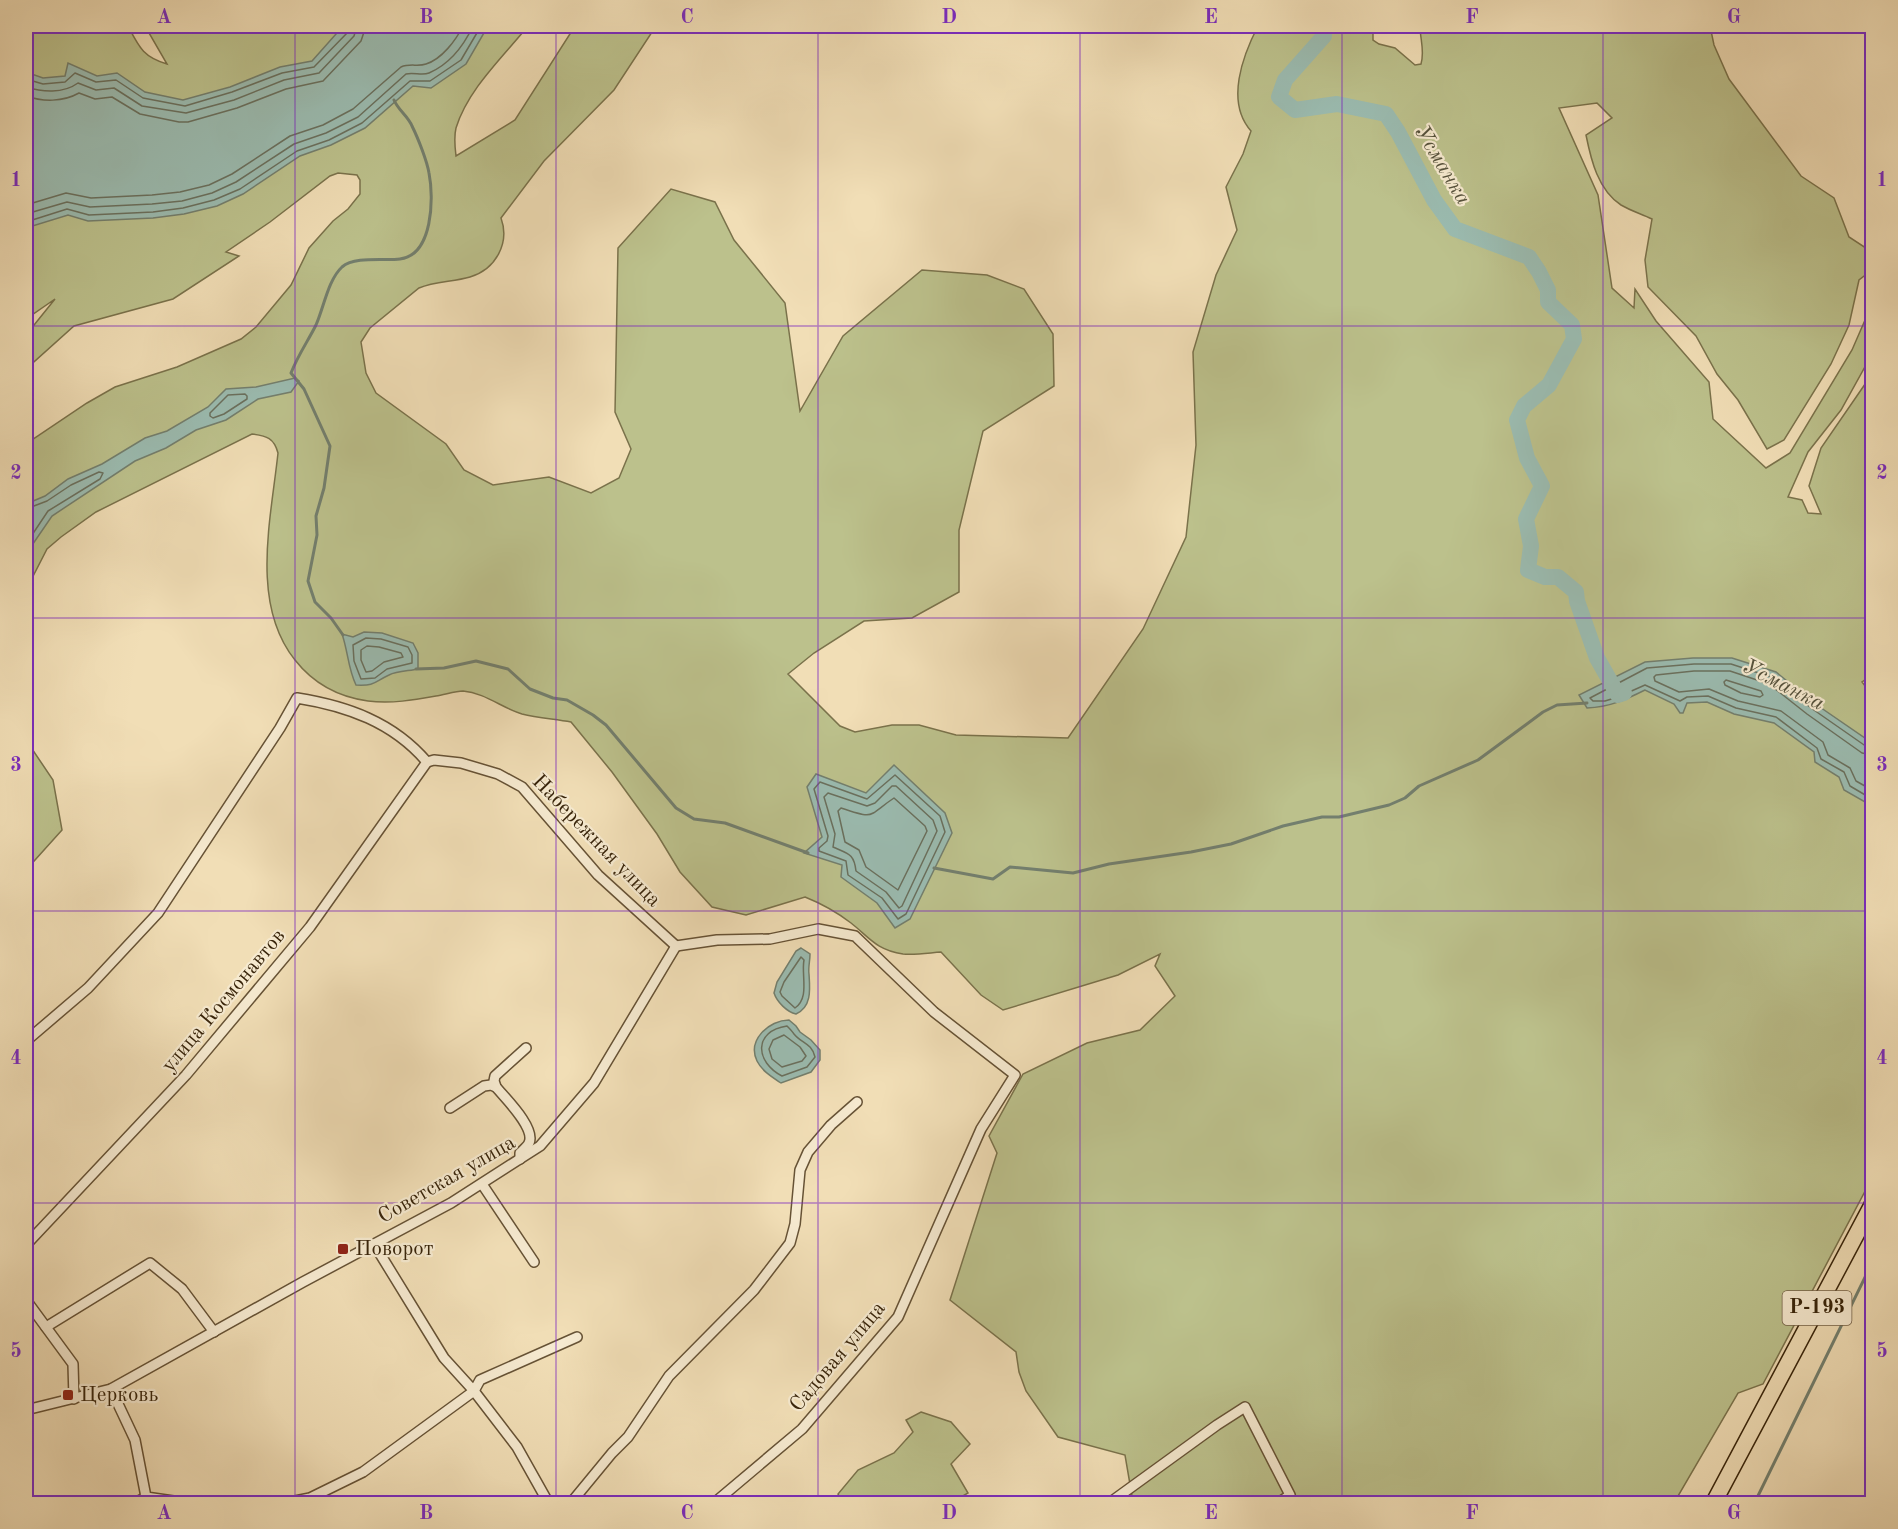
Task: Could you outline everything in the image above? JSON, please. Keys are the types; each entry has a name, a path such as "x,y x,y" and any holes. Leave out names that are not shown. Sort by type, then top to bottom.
{"highway":[{"name":"Р-193","path":"1713,1503 1872,1205"}],"street":[{"path":"26,1041 88,988 158,913 297,699 330,704 375,721 418,752 427,762"},
{"name":"Набережная улица","path":"427,762 434,760 461,763 498,774 522,787 598,875 676,946"},
{"name":"улица Космонавтов","path":"26,1245 186,1076 302,936 427,762"},
{"name":"Садовая улица","path":"676,946 717,940 770,939 818,929 855,936 934,1012 1015,1076 981,1129 898,1317 802,1429 712,1503"},
{"name":"Советская улица","path":"26,1410 111,1389 452,1203 540,1146 594,1083 676,946"},
{"path":"520,1159 520,1153 529,1144 531,1135 527,1125 496,1087 494,1081 495,1076 526,1048"},
{"path":"450,1108 484,1086 496,1087"},
{"path":"570,1503 628,1437 669,1376 754,1290 790,1243 795,1224 800,1170 808,1152 831,1125 857,1101"},
{"path":"482,1184 534,1262"},
{"path":"374,1244 444,1358 474,1391 517,1447 549,1503"},
{"path":"46,1327 150,1263 182,1289 214,1332"},
{"path":"26,1300 73,1364 74,1399"},
{"path":"280,1503 310,1497 363,1472 474,1391 480,1380 577,1337"},
{"path":"111,1389 135,1440 146,1497"},
{"path":"1108,1503 1245,1407 1290,1495 1277,1503"},
{"path":"133,1503 146,1497 194,1503"}],"green space":[{"path":"26,26 128,26 135,40 147,54 167,64 149,33 152,26 528,26 487,74 469,100 456,128 456,156 515,120 575,26 656,26 614,90 544,161 501,218 504,237 499,254 494,261 487,268 470,277 419,288 370,328 361,342 366,373 376,393 446,444 464,470 493,485 549,477 591,493 619,478 631,449 615,412 618,248 671,189 715,202 734,240 785,303 800,411 843,336 922,270 987,275 1024,289 1053,334 1054,386 983,431 959,530 959,592 912,618 864,621 814,653 788,674 840,726 855,732 892,725 919,725 956,735 1068,738 1143,629 1186,537 1196,445 1193,352 1216,275 1237,230 1226,187 1243,154 1251,131 1243,119 1239,106 1239,78 1242,64 1258,26 1376,26 1373,40 1395,48 1415,65 1421,64 1422,59 1420,26 1710,26 1714,45 1729,79 1801,176 1834,198 1849,237 1869,250 1872,259 1872,270 1859,280 1849,325 1831,364 1784,440 1767,449 1738,400 1717,374 1696,336 1648,287 1645,260 1652,219 1613,199 1601,183 1588,145 1586,135 1612,118 1597,103 1559,108 1598,195 1612,288 1634,308 1635,289 1656,321 1709,382 1713,419 1766,468 1790,453 1852,350 1872,304 1872,354 1841,410 1808,452 1788,497 1802,500 1808,513 1821,514 1809,486 1821,448 1872,374 1872,675 1862,682 1872,695 1872,1178 1763,1384 1738,1393 1674,1503 1123,1503 1132,1496 1125,1455 1058,1437 1026,1391 1019,1372 1016,1352 950,1300 997,1153 989,1136 1023,1074 1087,1043 1140,1030 1175,996 1155,966 1160,954 1118,975 1003,1010 981,995 941,952 903,954 886,949 823,905 805,897 746,915 712,907 680,872 657,834 612,772 571,722 522,714 471,692 463,691 385,702 357,699 327,688 310,676 295,660 281,638 272,613 268,587 268,533 278,453 272,441 266,437 252,434 96,512 47,549 26,590 26,444 115,387 177,367 241,339 256,327 291,285 309,248 360,194 360,180 357,175 338,173 330,176 226,252 239,256 173,299 74,326 26,369 26,335 55,299 26,319"},
{"path":"26,740 53,780 62,830 26,870"},
{"path":"921,1412 951,1422 970,1444 951,1464 968,1493 951,1503 843,1503 838,1494 858,1470 894,1453 913,1432 906,1420"}],"water":[{"path":"346,26 488,26 466,64 431,88 413,86 365,128 331,145 300,156 243,194 217,206 153,218 88,221 68,215 26,228 26,72 43,78 65,76 68,63 97,76 117,73 145,92 183,100 230,87 280,67 312,61"},
{"path":"295,378 299,381 291,392 258,399 226,420 196,430 166,448 135,461 52,516 26,554 26,504 45,496 68,479 102,464 145,438 167,431 208,407 226,389 256,387"},
{"path":"364,632 382,633 413,643 418,653 418,669 392,674 371,684 356,685 342,634 353,637"},
{"path":"1732,658 1776,672 1814,703 1872,743 1872,806 1844,790 1839,777 1815,762 1814,752 1774,723 1734,714 1707,702 1687,703 1683,713 1680,713 1674,704 1645,690 1617,702 1587,708 1579,695 1645,662"},
{"path":"894,765 945,813 952,833 910,919 895,928 877,903 841,877 842,865 804,853 822,837 807,787 816,774 866,793"},
{"path":"801,948 810,954 810,991 805,1007 796,1014 783,1006 774,993 777,982 796,951"},
{"path":"789,1020 820,1050 820,1060 811,1072 781,1083 759,1065 755,1046 757,1039 767,1027"}],"waterway":[{"name":"Усманка","path":"1324,26 1324,36 1285,80 1279,97 1295,110 1337,104 1386,114 1434,200 1455,229 1529,257 1548,290 1548,302 1572,325 1574,339 1549,385 1524,406 1517,420 1527,458 1542,486 1526,519 1531,546 1528,570 1545,577 1558,577 1576,592 1597,658 1618,695 1624,693"},
{"path":"343,635 331,618 315,602 308,581 317,535 316,516 324,488 330,446 304,389 291,373 316,325 337,272 354,261 400,259 411,255 425,237 431,210 431,184 428,168 410,122 394,100"},
{"path":"416,669 444,668 476,661 508,669 530,689 553,698 567,700 606,725 676,808 694,819 725,823 808,853"},
{"path":"934,868 993,879 1010,867 1073,873 1109,864 1231,844 1283,826 1322,817 1339,817 1389,805 1405,798 1419,786 1478,760 1543,712 1557,705 1587,703"},
{"path":"1754,1504 1872,1263"}],"place":[{"name":"Поворот","path":"343,1249"},
{"name":"Церковь","path":"68,1395"}]}
